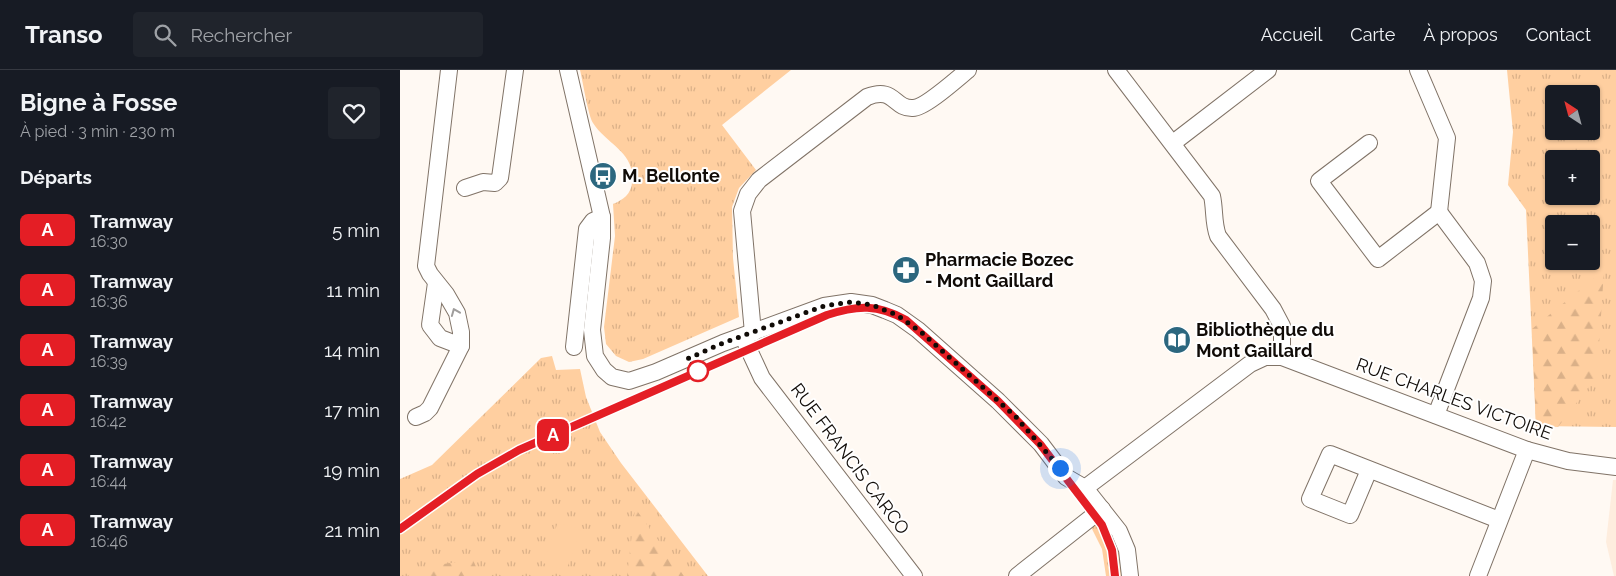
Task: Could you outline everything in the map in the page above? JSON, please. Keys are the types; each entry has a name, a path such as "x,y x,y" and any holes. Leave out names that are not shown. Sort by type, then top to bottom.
{"street":[{"path":"416,417 425,413 430,408 461,346 461,332 456,313 446,294 436,283 426,266 449,70"},
{"path":"465,188 483,182 495,183 500,178 515,70"},
{"path":"568,70 602,217 602,238 592,330 595,356 604,370 612,377 629,381 656,372 723,343 824,306 851,302 872,305 897,315 921,332 998,401 1040,444 1066,477 1085,488 1119,531 1127,550 1130,576"},
{"name":"RUE FRANCIS CARCO","path":"914,576 768,385 755,364 748,335 742,212 748,194 759,180 867,97 876,93 886,94 903,106 914,108 924,105 968,70"},
{"path":"1116,70 1212,196 1215,208 1214,226 1218,236 1273,308 1282,326 1282,357"},
{"path":"1173,143 1268,70"},
{"path":"1418,70 1447,138 1439,212 1476,263 1483,281 1482,298 1436,415"},
{"path":"1369,143 1319,181 1378,259 1439,212"},
{"path":"574,347 587,229 593,221 602,217"},
{"path":"436,283 430,325 440,338 461,346"},
{"name":"RUE CHARLES VICTOIRE","path":"1085,488 1250,364 1265,357 1282,357 1527,450 1568,461 1616,467"},
{"path":"1478,576 1527,450"},
{"path":"1369,470 1499,520"},
{"path":"1017,576 1102,509"}],"shaded area":[{"path":"1613,480 1616,480 1616,576 1614,576 1606,542"}],"green space":[{"path":"580,70 791,70 722,125 756,170 739,188 732,207 733,258 739,317 643,359 629,362 616,356 606,344 604,327 615,236 613,204 628,193 632,183 632,172 625,156 593,123 587,106"},
{"path":"1507,70 1616,70 1616,427 1536,426 1526,210 1508,185 1513,132"},
{"path":"1604,270 1597,376 1558,427 1536,426 1532,329"},
{"path":"552,356 556,370 580,369 586,397 600,432 621,463 708,576 400,576 400,479 432,465 541,358"},
{"path":"635,508 684,576 627,576"},
{"path":"558,522 581,530 566,571 543,563"},
{"path":"1097,523 1106,523 1120,547 1124,576 1106,576 1102,549 1091,527"},
{"path":"473,560 480,576 407,576 428,566"}],"tram line":[{"name":"A","path":"400,529 477,474 519,450 827,315 845,309 863,307 885,310 906,320 1016,417 1053,460 1102,525 1112,550 1115,576"},
{"path":"400,529 477,474 519,450 827,315 848,309 867,308 886,311 905,320 998,401 1041,444 1102,525 1112,550 1115,576"}],"place":[{"name":"M. Bellonte","path":"603,176"},
{"name":"Pharmacie Bozec - Mont Gaillard","path":"906,270"},
{"name":"Bibliothèque du Mont Gaillard","path":"1177,340"}],"route":[{"path":"698,371 687,359 723,343 824,306 851,302 872,305 897,315 921,332 1016,417 1060,468"}]}
